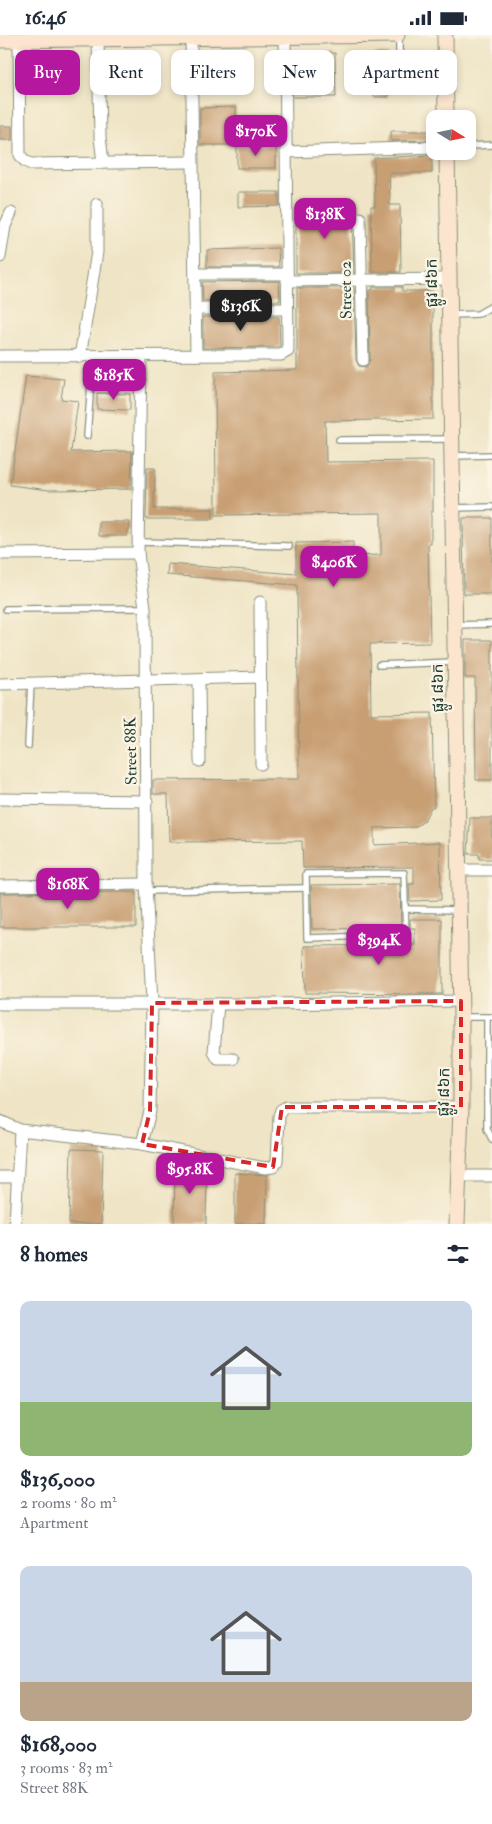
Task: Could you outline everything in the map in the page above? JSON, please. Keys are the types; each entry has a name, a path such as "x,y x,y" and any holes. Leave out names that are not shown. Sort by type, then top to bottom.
{"street":[{"path":"0,40 60,37 98,39 191,38 207,36 398,35"},
{"path":"445,35 445,50"},
{"path":"0,356 281,355 288,351 285,36"},
{"path":"191,38 191,163 196,355"},
{"path":"98,39 100,137 103,163"},
{"path":"20,40 20,155 25,161 31,164 191,163"},
{"path":"446,95 446,110"},
{"path":"286,152 426,147"},
{"name":"ផ្លូវ ៨៦ក","path":"447,160 453,625 461,1001 461,1107 457,1224"},
{"path":"80,357 97,252 97,204"},
{"path":"0,257 5,226 10,213"},
{"name":"Street 02","path":"360,219 363,361"},
{"path":"195,274 361,280 448,279"},
{"path":"196,309 287,309"},
{"name":"Street 88K","path":"141,356 138,547 145,608 146,888 152,1003 150,1111 142,1145"},
{"path":"0,554 138,547"},
{"path":"260,602 261,764"},
{"path":"0,684 260,677"},
{"path":"199,680 200,761"},
{"path":"0,799 147,801"},
{"path":"458,870 492,870"},
{"path":"0,886 146,888"},
{"path":"0,1004 461,1001"},
{"path":"218,1003 214,1052 218,1059 234,1059"},
{"path":"0,1121 20,1130 142,1145 265,1168 273,1167 277,1161 278,1116 281,1110 286,1107 461,1107"},
{"path":"14,1224 20,1130"},
{"path":"458,1176 492,1176"},
{"path":"0,1177 16,1177"}],"lane":[{"path":"398,35 399,50"},
{"path":"476,146 492,145"},
{"path":"449,315 478,314 492,306"},
{"path":"87,436 94,357"},
{"path":"339,440 451,439"},
{"path":"451,456 492,455"},
{"path":"452,508 492,507"},
{"path":"138,547 289,546"},
{"path":"6,609 145,608"},
{"path":"453,625 492,624"},
{"path":"379,665 454,662"},
{"path":"28,746 31,683"},
{"path":"403,872 405,874 405,936 307,937 305,889 306,874 403,872"},
{"path":"146,888 305,889"},
{"path":"406,909 459,910"},
{"path":"461,1017 490,1017 487,1129 492,1139"}],"highlighted area":[{"path":"461,1001 461,1107 282,1107 273,1167 142,1144 150,1111 152,1003"}],"building":[{"path":"335,53 336,97 293,97 293,95 334,95"},
{"path":"374,95 388,95 388,97 374,97"},
{"path":"236,107 236,145 200,145 200,108"},
{"path":"0,126 12,126 12,140 0,140"},
{"path":"391,131 426,131 426,140 391,141"},
{"path":"237,146 276,146 276,168 237,168"},
{"path":"426,155 426,160 432,160 432,173 389,173 390,205 400,205 401,272 372,272 371,206 375,206 374,158"},
{"path":"238,192 279,192 279,206 238,207"},
{"path":"356,206 352,218 354,273 296,273 296,207"},
{"path":"278,248 279,267 207,267 207,250"},
{"path":"279,281 280,301 203,301 202,282"},
{"path":"373,287 402,287 402,291 433,291 433,419 325,421 326,462 433,461 433,512 431,512 431,544 428,544 430,643 370,644 371,714 432,713 434,807 431,807 424,821 415,827 374,828 374,845 440,842 441,900 410,901 409,884 414,884 414,867 303,868 302,841 169,842 168,794 153,794 153,780 299,779 297,585 167,575 168,564 296,574 296,543 353,542 353,556 381,555 381,513 216,515 215,372 297,370 297,288 354,288 356,360 359,366 366,367 370,360 369,290 373,290"},
{"path":"203,317 279,317 280,347 203,348"},
{"path":"26,376 64,379 61,399 78,401 71,452 132,451 131,489 49,490 10,485"},
{"path":"97,393 130,394 130,410 97,409"},
{"path":"147,468 155,468 154,509 213,509 213,519 146,519"},
{"path":"463,518 492,518 492,594 464,594"},
{"path":"99,522 129,522 127,536 99,536"},
{"path":"465,640 492,640 492,780 476,780 475,678 465,678"},
{"path":"470,818 492,818 492,859 479,859 479,854 468,854"},
{"path":"400,884 401,928 312,929 311,885"},
{"path":"136,892 136,927 0,927 0,893"},
{"path":"410,919 442,919 442,994 305,993 304,946 415,945 415,928 410,928"},
{"path":"71,1149 103,1150 101,1224 69,1224"},
{"path":"175,1166 207,1167 206,1224 174,1224"},
{"path":"235,1173 267,1175 266,1224 235,1224"}]}
